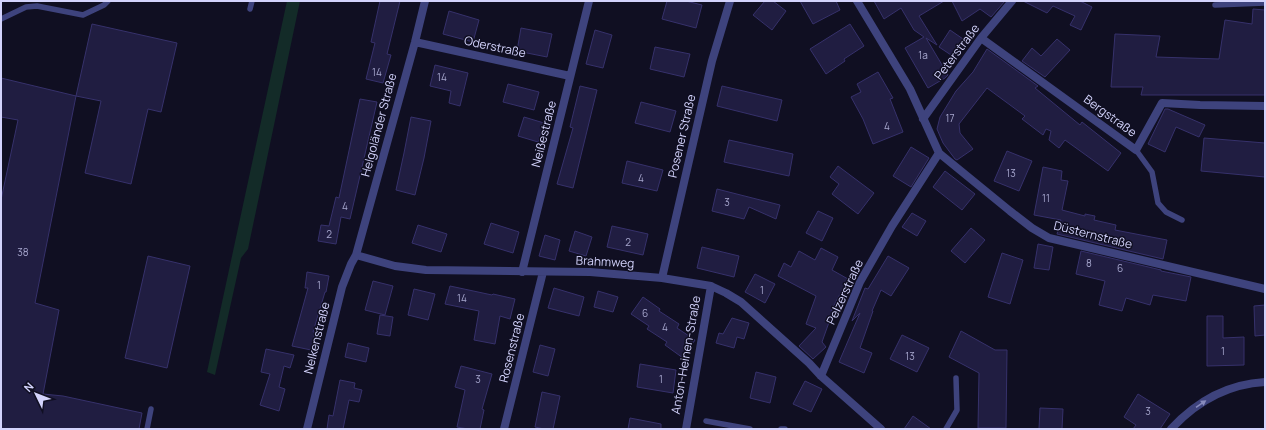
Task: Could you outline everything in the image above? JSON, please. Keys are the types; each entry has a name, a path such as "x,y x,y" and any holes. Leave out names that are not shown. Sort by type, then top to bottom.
{"street":[{"name":"Helgoländer Straße","path":"356,255 425,1"},
{"name":"Neißestraße","path":"522,272 589,1"},
{"name":"Posener Straße","path":"662,278 712,61 730,1"},
{"path":"857,1 910,88 939,153"},
{"name":"Peterstraße","path":"923,119 981,38 1012,1"},
{"name":"Bergstraße","path":"981,38 1136,150 1162,102 1200,105 1265,106"},
{"name":"Oderstraße","path":"415,42 570,76"},
{"name":"Düsternstraße","path":"939,153 1032,228 1049,238 1265,289"},
{"name":"Pelzerstraße","path":"821,376 860,282 892,226 939,153"},
{"name":"Brahmweg","path":"356,255 395,266 411,268 522,272 590,272 662,278 711,286 741,302 809,363 821,376"},
{"name":"Nelkenstraße","path":"308,429 342,287 350,264 356,255"},
{"name":"Rosenstraße","path":"504,429 543,272"},
{"name":"Anton-Heinen-Straße","path":"686,429 711,286"},
{"path":"821,376 880,429"},
{"path":"1171,429 1191,410 1211,397 1230,388 1251,383 1265,382"}],"lane":[{"path":"1,19 26,7 37,6 83,14 104,5 108,1"},
{"path":"250,9 252,1"},
{"path":"1215,5 1265,3"},
{"path":"1136,150 1152,172 1158,203 1166,212 1182,220"},
{"path":"946,429 957,410 956,378"},
{"path":"147,429 152,409"},
{"path":"706,421 750,429"}],"green space":[{"path":"287,1 300,1 248,249 241,258 215,375 207,372"}],"building":[{"path":"380,1 400,1 387,54 391,55 383,83 366,79 375,43 371,42"},
{"path":"667,1 686,1 702,5 696,28 662,19"},
{"path":"765,1 773,1 786,11 772,30 753,15"},
{"path":"800,1 836,1 840,10 813,24"},
{"path":"874,1 944,1 919,16 937,45 926,38 948,75 945,78 928,88 905,48 924,37 914,30 901,8 884,19"},
{"path":"952,1 1005,1 991,17 980,9 962,21"},
{"path":"1023,1 1080,1 1092,7 1081,30 1070,25 1075,16 1053,6 1047,13"},
{"path":"1253,9 1265,10 1265,95 1141,95 1143,87 1111,87 1115,34 1160,36 1156,57 1219,59 1225,20 1252,24"},
{"path":"449,11 479,20 473,42 443,34"},
{"path":"92,24 177,43 161,112 148,109 131,184 85,173 101,101 76,96"},
{"path":"850,24 864,46 844,59 845,61 826,74 810,49"},
{"path":"521,28 552,34 547,57 517,51"},
{"path":"595,30 612,35 603,68 586,64"},
{"path":"950,30 966,41 954,57 939,47"},
{"path":"1057,39 1070,50 1045,77 1022,61 1032,48 1041,56"},
{"path":"655,47 690,54 684,77 650,69"},
{"path":"987,49 1038,86 1035,88 1080,125 1082,122 1121,153 1108,171 1065,140 1059,148 1049,140 1051,131 1046,129 1043,135 1022,119 1025,116 987,88 959,124 960,133 973,149 957,160 955,159 943,143 937,129 940,117 956,91 973,72"},
{"path":"435,65 468,73 460,106 449,103 451,91 430,86"},
{"path":"878,72 893,98 890,99 903,132 873,144 863,119 851,97 861,92 857,84"},
{"path":"1,78 76,96 35,303 59,310 43,394 63,396 142,413 139,429 1,429 1,200 18,120 1,117"},
{"path":"508,84 539,92 534,110 503,102"},
{"path":"580,86 597,90 573,188 557,184 573,128 570,127"},
{"path":"722,86 782,100 777,121 717,106"},
{"path":"360,99 377,102 350,219 341,217 336,244 318,241 321,225 329,226 336,197 339,198"},
{"path":"641,102 676,111 670,132 635,123"},
{"path":"1165,109 1205,125 1199,137 1176,127 1165,152 1148,144"},
{"path":"411,117 431,121 415,195 396,190"},
{"path":"524,117 544,123 538,142 518,136"},
{"path":"1204,138 1265,143 1265,177 1201,171"},
{"path":"729,140 793,154 789,176 724,162"},
{"path":"911,147 929,158 911,187 893,176"},
{"path":"1007,151 1032,161 1019,191 994,181"},
{"path":"627,161 663,170 657,191 622,183"},
{"path":"838,166 874,193 858,214 832,194 839,184 830,177"},
{"path":"1043,167 1062,171 1061,180 1068,181 1062,210 1085,216 1085,214 1095,216 1094,220 1116,225 1115,230 1167,240 1163,259 1057,234 1061,220 1034,215"},
{"path":"945,171 975,194 962,210 933,187"},
{"path":"717,189 780,205 776,219 749,207 744,219 712,211"},
{"path":"818,211 833,218 822,241 806,233"},
{"path":"912,213 926,221 917,236 902,227"},
{"path":"491,223 519,232 513,253 484,244"},
{"path":"418,225 447,234 441,252 412,243"},
{"path":"612,226 648,234 643,255 607,247"},
{"path":"971,228 985,240 965,263 951,251"},
{"path":"575,231 592,237 586,256 569,251"},
{"path":"545,235 560,240 555,260 539,256"},
{"path":"1038,244 1053,247 1049,270 1034,268"},
{"path":"702,247 739,256 734,277 697,268"},
{"path":"821,248 838,257 832,270 848,279 831,311 833,311 822,342 826,347 813,359 799,346 816,328 806,324 816,296 778,276 784,263 791,267 799,251 815,260"},
{"path":"1081,251 1191,277 1186,301 1153,295 1150,305 1126,298 1122,311 1099,305 1105,281 1076,274"},
{"path":"1002,253 1023,260 1010,304 988,297"},
{"path":"148,256 190,266 167,368 125,358"},
{"path":"888,256 909,268 891,296 881,290 872,311 860,348 872,353 864,373 839,362 860,313 852,321 865,288 868,289"},
{"path":"307,272 329,276 326,292 313,332 315,332 311,350 292,346 308,288 305,288"},
{"path":"755,274 775,284 765,303 745,292"},
{"path":"373,281 393,286 385,315 365,310"},
{"path":"450,286 515,299 510,319 500,316 495,344 474,340 479,311 445,304"},
{"path":"554,288 584,297 579,316 548,308"},
{"path":"414,289 435,294 428,320 408,315"},
{"path":"598,291 618,297 613,312 594,307"},
{"path":"643,297 660,309 659,311 679,324 677,328 695,340 683,358 665,345 667,342 647,329 649,326 631,314"},
{"path":"1265,305 1265,335 1255,336 1254,306"},
{"path":"380,315 393,317 390,336 377,334"},
{"path":"1207,316 1223,316 1223,338 1244,337 1244,365 1207,366"},
{"path":"732,318 749,323 744,339 737,337 734,348 716,343 719,333 723,334"},
{"path":"961,331 995,350 1007,350 1006,428 978,428 979,373 949,357"},
{"path":"902,335 929,348 917,372 890,359"},
{"path":"348,343 369,348 366,362 345,357"},
{"path":"540,345 555,349 548,376 533,372"},
{"path":"266,349 294,355 290,368 284,366 279,387 285,389 279,411 260,405 270,374 261,372"},
{"path":"640,364 676,370 673,393 637,387"},
{"path":"461,366 492,374 482,409 484,410 480,429 457,427 465,390 455,387"},
{"path":"756,372 776,377 770,403 750,398"},
{"path":"340,380 355,383 354,388 362,390 359,402 349,400 343,429 327,429 329,415 333,416"},
{"path":"805,381 822,389 811,412 793,404"},
{"path":"542,392 560,396 553,429 535,427"},
{"path":"1138,394 1170,414 1160,429 1133,429 1136,425 1124,417"},
{"path":"1040,408 1063,409 1062,429 1039,429"},
{"path":"913,416 931,429 904,429"},
{"path":"630,418 661,424 661,429 628,429"}]}
